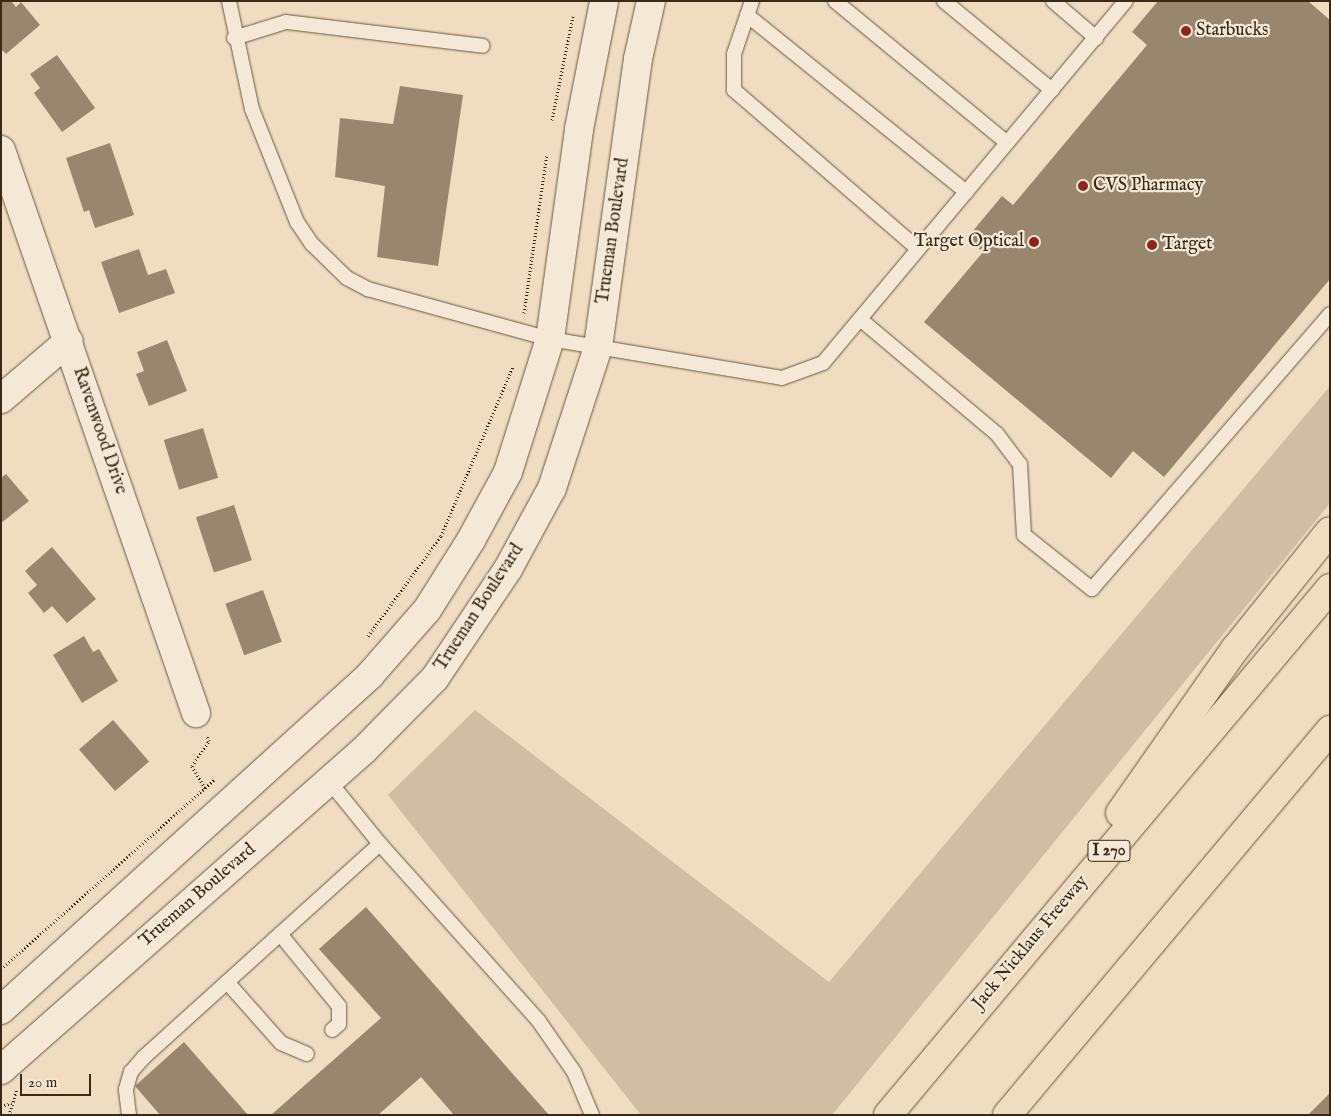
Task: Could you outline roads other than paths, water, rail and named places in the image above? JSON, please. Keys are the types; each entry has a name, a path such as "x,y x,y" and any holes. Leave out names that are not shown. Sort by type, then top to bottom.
{"highway":[{"path":"1008,971 1235,649 1330,531"},
{"name":"Jack Nicklaus Freeway","path":"888,1115 1330,588"},
{"path":"1007,1115 1330,730"}],"main road":[{"path":"1,1010 224,811 370,675 427,610 508,472 550,339 579,128 604,1"},
{"name":"Trueman Boulevard","path":"1,1070 329,781 435,678 508,568 552,488 598,347 638,60 651,1"},
{"name":"Ravenwood Drive","path":"1,150 196,712"},
{"path":"1,399 68,341"}],"lane":[{"path":"229,1 234,38 252,109 298,222 330,263 368,289 550,339 782,378 823,363 1126,1"},
{"path":"752,1 734,54 734,90 918,249"},
{"path":"835,1 1007,143"},
{"path":"944,1 1052,90"},
{"path":"1053,1 1096,38"},
{"path":"747,15 966,192"},
{"path":"234,38 286,22 483,46"},
{"path":"860,319 997,434 1020,464 1024,535 1092,589 1330,314"},
{"path":"329,781 380,844 538,1020 574,1072 592,1115"},
{"path":"129,1115 126,1090 131,1072 227,982 380,844"},
{"path":"280,934 339,1006 339,1024 332,1030"},
{"path":"227,982 281,1043 307,1054"}],"place":[{"name":"Starbucks","path":"1186,31"},
{"name":"CVS Pharmacy","path":"1083,186"},
{"name":"Target Optical","path":"1034,242"},
{"name":"Target","path":"1152,245"}]}
